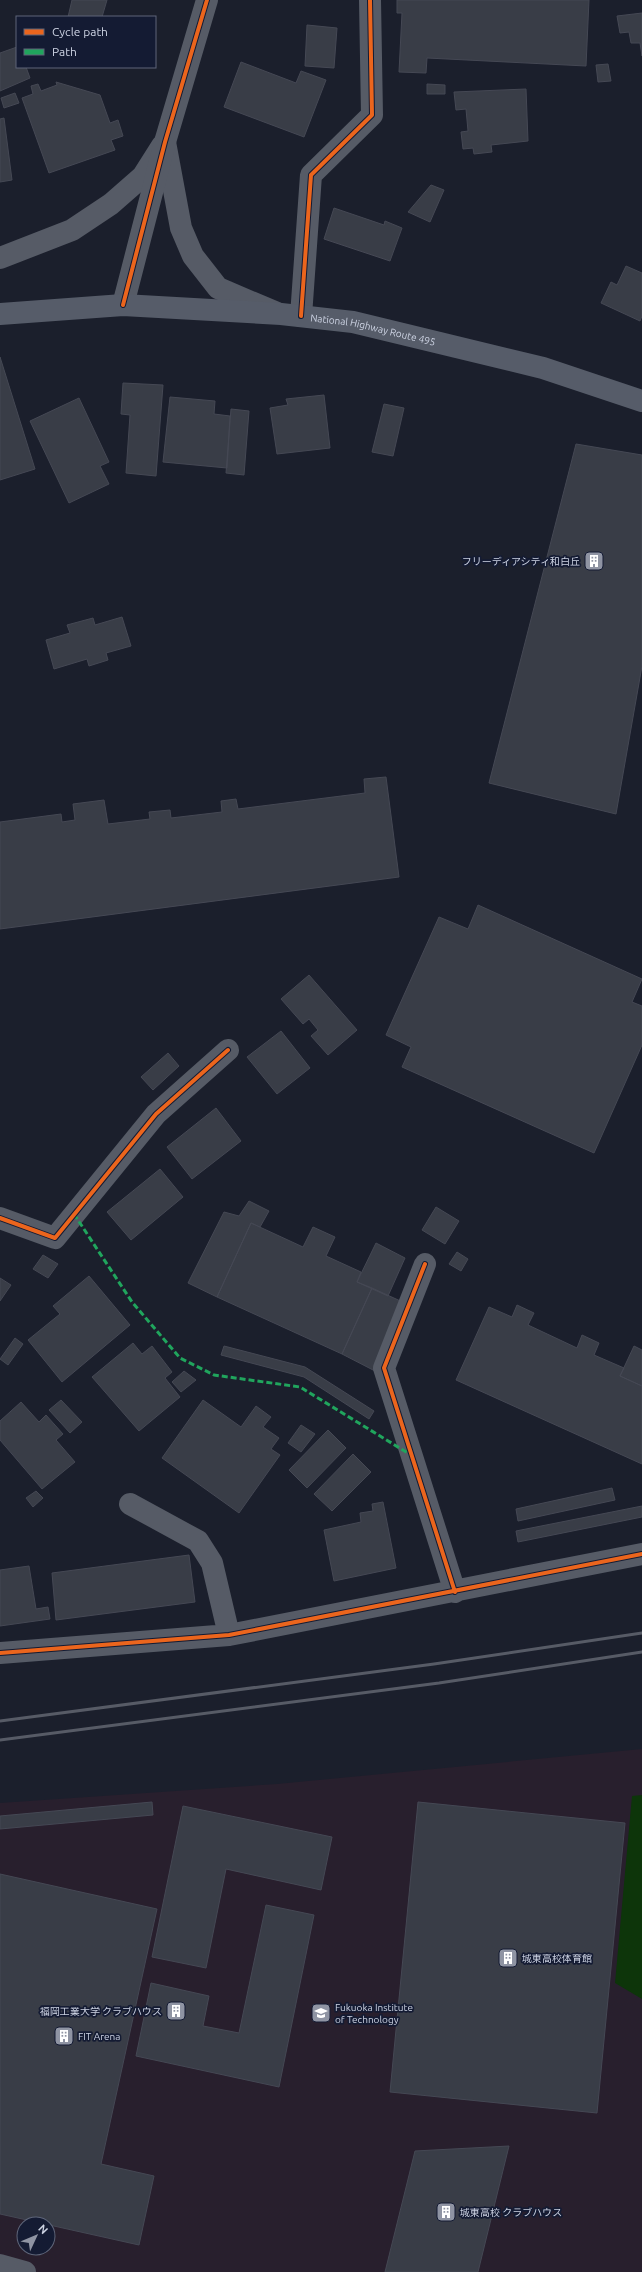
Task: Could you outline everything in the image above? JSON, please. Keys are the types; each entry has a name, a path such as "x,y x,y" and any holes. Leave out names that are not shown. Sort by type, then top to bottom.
{"highway":[{"name":"National Highway Route 495","path":"0,314 123,305 291,315 352,322 536,366 642,401"}],"street":[{"path":"123,305 165,142 207,0"},
{"path":"165,142 181,228 193,256 218,288 291,315 311,175 372,115 370,0"},
{"path":"0,258 72,230 111,204 143,176 165,142"},
{"path":"0,1218 55,1238 156,1114 228,1050"},
{"path":"425,1264 384,1368 456,1592"},
{"path":"130,1504 198,1541 212,1563 229,1635"},
{"path":"0,1653 229,1635 456,1592 642,1554"},
{"path":"0,2265 25,2272"}],"shaded area":[{"name":"Fukuoka Institute of Technology","path":"642,1749 642,2272 0,2272 0,1803 277,1784"}],"green space":[{"path":"642,1795 642,1999 615,1983 632,1796"}],"building":[{"path":"72,0 107,0 102,16 68,16"},
{"path":"397,0 589,0 586,66 427,58 426,73 399,72 402,13 397,13"},
{"path":"642,13 642,56 640,43 631,43 629,32 620,33 617,16"},
{"path":"307,25 337,28 334,68 305,66"},
{"path":"16,47 16,68 26,68 30,78 0,91 0,53"},
{"path":"241,62 296,83 301,71 326,80 304,137 224,107"},
{"path":"608,64 611,81 598,82 596,65"},
{"path":"56,82 100,95 110,123 118,120 123,136 111,140 115,150 49,173 22,98 33,94 31,86 38,84 41,91 57,85"},
{"path":"427,84 445,85 445,94 427,94"},
{"path":"526,89 528,141 491,145 492,152 474,154 473,148 463,149 461,132 468,131 466,109 456,110 454,92"},
{"path":"15,93 19,103 4,108 1,98"},
{"path":"4,118 12,180 0,182 0,119"},
{"path":"431,185 444,190 430,222 408,212"},
{"path":"334,208 384,225 385,221 402,228 390,261 324,239"},
{"path":"626,266 642,273 642,316 640,321 601,303 611,282 617,285"},
{"path":"0,357 35,469 0,480"},
{"path":"123,383 163,385 156,476 126,473 130,415 121,414"},
{"path":"324,395 330,448 277,454 270,408 288,405 286,399"},
{"path":"170,397 215,401 214,414 230,416 227,468 163,462"},
{"path":"79,398 109,462 100,466 109,484 69,503 30,421"},
{"path":"384,404 404,408 393,456 372,452"},
{"path":"231,409 249,411 244,475 226,473"},
{"name":"フリーディアシティ和白丘","path":"576,444 642,455 642,666 616,814 489,783"},
{"path":"122,617 131,646 106,653 108,660 89,666 87,659 54,669 46,640 70,633 67,625 93,618 95,625"},
{"path":"386,777 399,877 0,929 0,822 61,814 62,822 75,820 73,804 104,800 108,824 150,819 149,812 170,810 171,818 222,812 221,801 236,799 238,809 365,793 364,779"},
{"path":"478,905 642,979 632,1002 642,1006 642,1045 594,1153 402,1067 411,1047 386,1035 439,917 468,929"},
{"path":"309,975 357,1030 328,1055 311,1036 318,1030 309,1019 303,1024 281,999"},
{"path":"281,1031 310,1068 277,1094 247,1057"},
{"path":"168,1053 179,1066 153,1090 141,1077"},
{"path":"216,1108 241,1141 192,1179 167,1147"},
{"path":"160,1169 183,1197 131,1240 107,1212"},
{"path":"249,1201 269,1211 260,1227 251,1223 217,1297 188,1283 224,1212 239,1216"},
{"path":"436,1207 459,1221 445,1244 422,1230"},
{"path":"251,1223 303,1247 313,1227 335,1237 326,1256 361,1272 357,1282 372,1288 342,1354 217,1297"},
{"path":"376,1243 405,1258 388,1296 357,1282"},
{"path":"457,1252 468,1259 461,1271 449,1264"},
{"path":"43,1255 58,1264 48,1278 33,1269"},
{"path":"89,1276 130,1325 62,1382 28,1340 60,1314 53,1306"},
{"path":"0,1278 11,1285 0,1301"},
{"path":"372,1288 407,1304 375,1371 342,1354"},
{"path":"517,1305 534,1313 528,1325 577,1348 582,1335 599,1343 594,1355 624,1368 620,1376 642,1386 642,1464 456,1380 489,1307 512,1317"},
{"path":"15,1338 23,1344 8,1365 0,1359"},
{"path":"133,1343 142,1354 152,1346 172,1372 165,1378 180,1397 139,1431 92,1377"},
{"path":"224,1346 305,1367 374,1411 369,1419 304,1377 221,1355"},
{"path":"634,1346 642,1350 642,1386 620,1376"},
{"path":"184,1371 196,1380 181,1392 172,1382"},
{"path":"61,1400 82,1422 70,1433 49,1410"},
{"path":"203,1400 241,1427 256,1406 271,1417 263,1427 279,1438 271,1449 280,1455 239,1513 162,1458"},
{"path":"21,1402 39,1422 46,1415 63,1434 56,1440 75,1462 42,1489 0,1440 0,1421"},
{"path":"301,1425 315,1434 301,1452 288,1443"},
{"path":"328,1430 346,1448 307,1488 289,1470"},
{"path":"353,1454 371,1472 332,1511 314,1494"},
{"path":"612,1488 615,1500 518,1521 516,1509"},
{"path":"36,1491 43,1498 33,1507 26,1498"},
{"path":"383,1502 396,1568 334,1581 324,1530 361,1522 360,1513 373,1511 372,1504"},
{"path":"642,1506 642,1517 518,1542 516,1531"},
{"path":"189,1555 195,1602 56,1620 52,1573"},
{"path":"29,1566 36,1609 48,1607 50,1619 0,1626 0,1570"},
{"path":"152,1802 153,1815 0,1829 0,1816"},
{"name":"城東高校体育館","path":"418,1802 625,1823 597,2113 390,2092"},
{"path":"183,1806 332,1837 321,1890 226,1869 206,1968 152,1957"},
{"name":"FIT Arena","path":"0,1874 157,1909 101,2164 154,2176 139,2245 56,2226 56,2216 16,2216 16,2218 0,2214"},
{"name":"福岡工業大学 クラブハウス","path":"266,1905 314,1915 279,2087 136,2056 151,1983 209,1996 203,2026 239,2033"},
{"name":"城東高校 クラブハウス","path":"509,2146 478,2272 385,2272 415,2151"}],"railway":[{"path":"0,1721 434,1664 642,1633"},
{"path":"0,1740 439,1683 642,1652"}],"marked path":[{"path":"74,1214 132,1302 180,1358 214,1375 300,1387 411,1455"}],"cycle path":[{"path":"123,305 165,142 207,0"},
{"path":"301,316 311,175 372,115 370,0"},
{"path":"0,1218 55,1238 156,1114 228,1050"},
{"path":"425,1264 384,1368 455,1592"},
{"path":"0,1653 229,1635 642,1554"}],"place":[{"name":"フリーディアシティ和白丘","path":"594,561"},
{"name":"城東高校体育館","path":"508,1958"},
{"name":"福岡工業大学 クラブハウス","path":"176,2011"},
{"name":"Fukuoka Institute of Technology","path":"321,2013"},
{"name":"FIT Arena","path":"64,2036"},
{"name":"城東高校 クラブハウス","path":"446,2212"}]}
